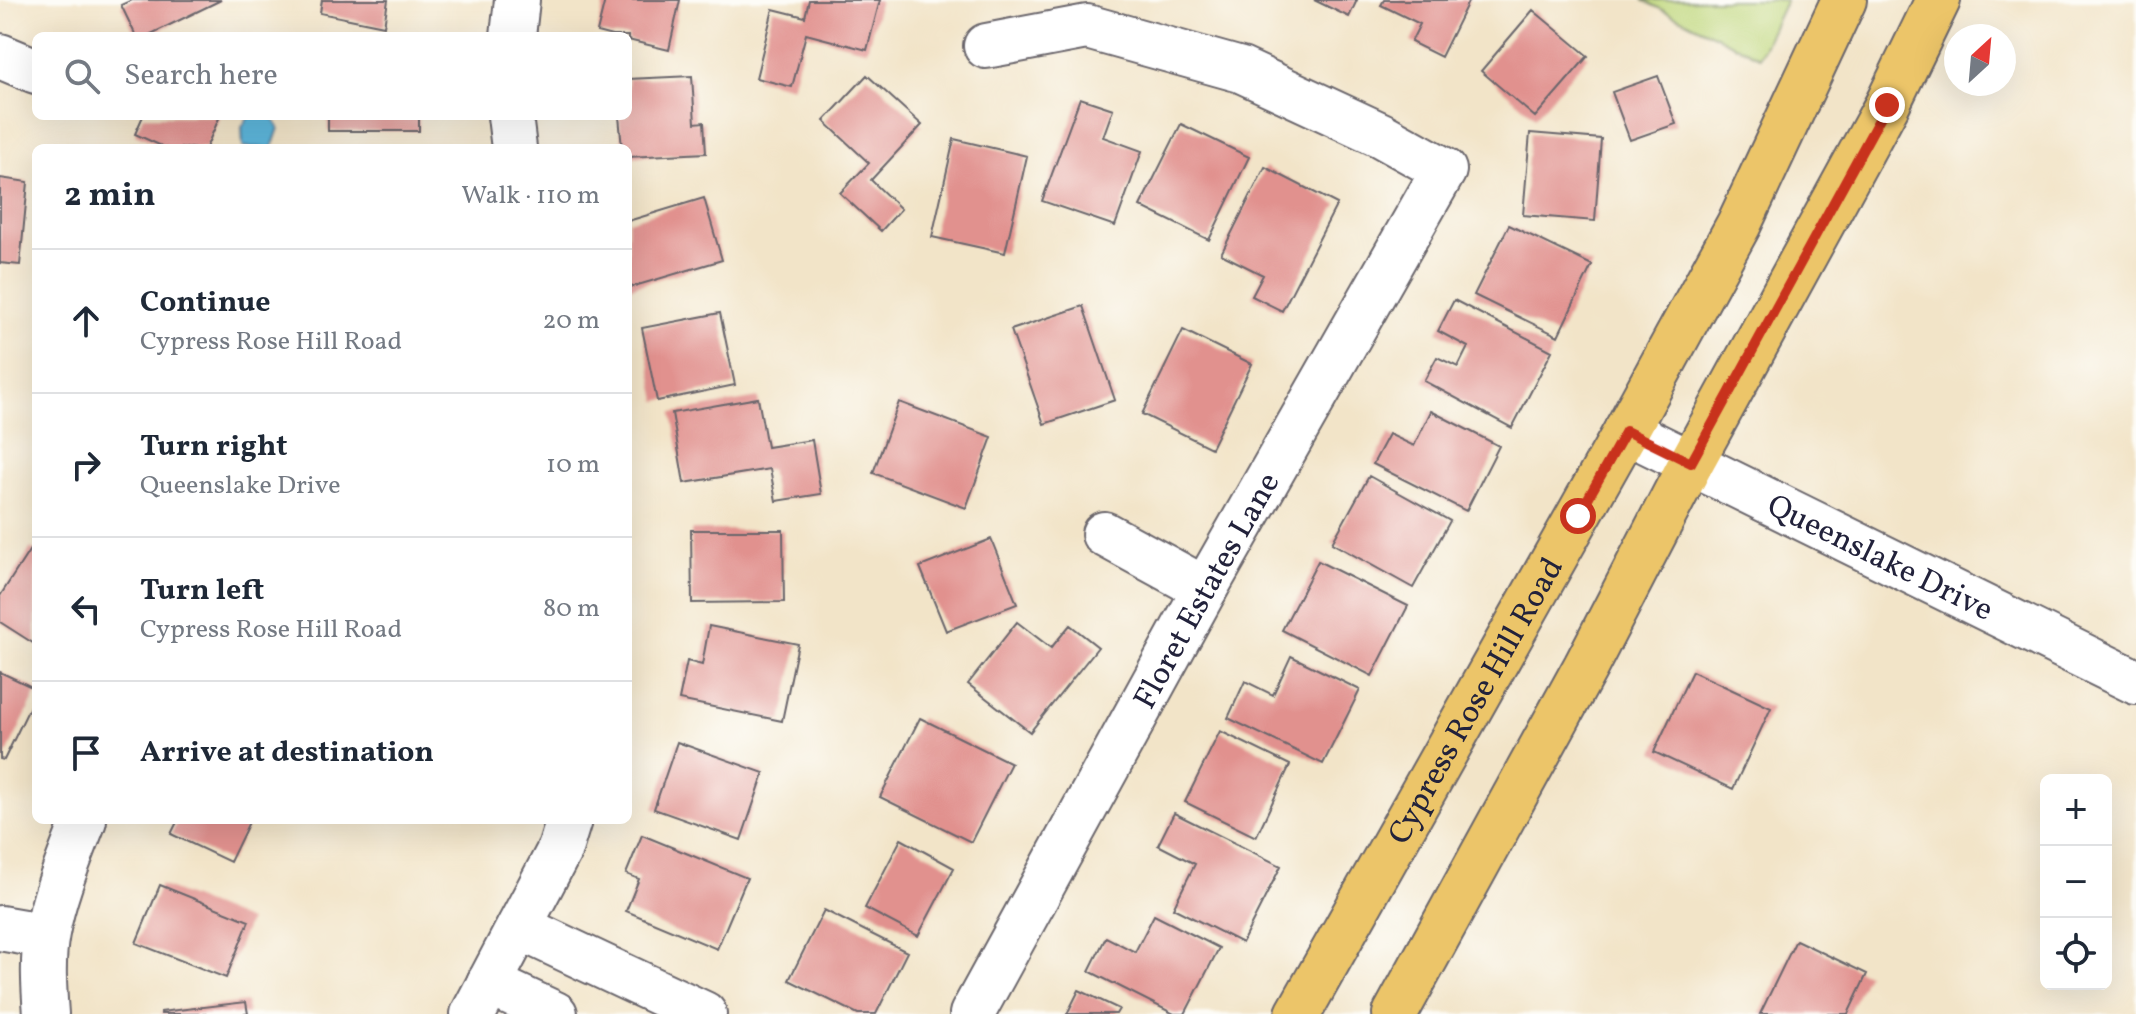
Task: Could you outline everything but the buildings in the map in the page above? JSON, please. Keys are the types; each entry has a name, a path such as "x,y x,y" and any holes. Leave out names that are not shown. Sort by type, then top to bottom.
{"main road":[{"name":"Cypress Rose Hill Road","path":"1298,1014 1739,224 1844,0"},
{"path":"1395,1014 1887,105 1938,0"}],"street":[{"path":"513,32 517,0"},
{"name":"Floret Estates Lane","path":"972,1014 1205,589 1444,170 1381,135 1241,70 1087,27 986,46"},
{"path":"0,56 32,69"},
{"path":"510,120 514,144"},
{"name":"Queenslake Drive","path":"1626,431 2136,682"},
{"path":"1104,534 1205,589"},
{"path":"46,1014 46,936 54,903 83,824"},
{"path":"555,1014 481,999 560,849 568,824"},
{"path":"519,927 704,1014"},
{"path":"0,928 46,936"}],"green space":[{"path":"1642,0 1786,0 1759,57"}],"water":[{"path":"246,120 274,120 279,128 273,144 243,144 242,127"}],"route":[{"path":"1578,516 1626,431 1691,463 1887,105"}]}
